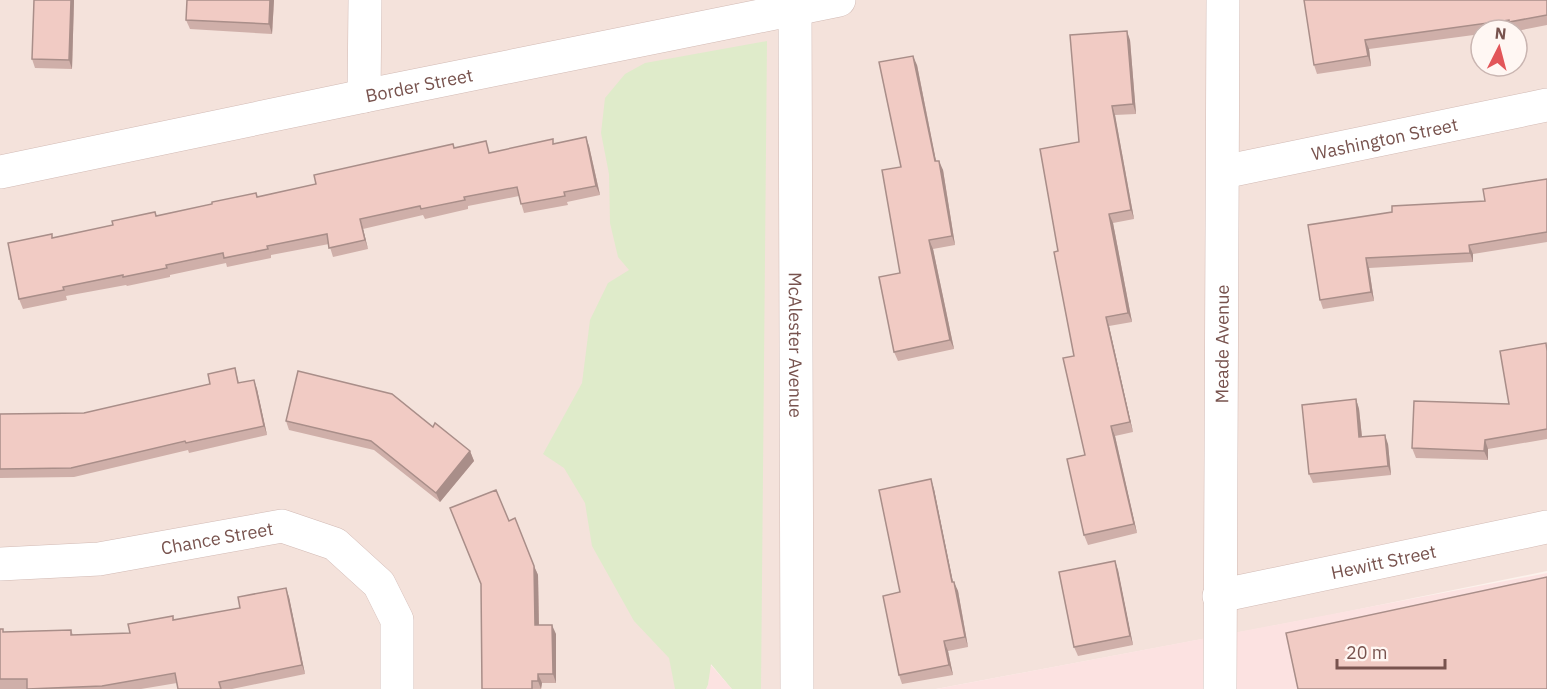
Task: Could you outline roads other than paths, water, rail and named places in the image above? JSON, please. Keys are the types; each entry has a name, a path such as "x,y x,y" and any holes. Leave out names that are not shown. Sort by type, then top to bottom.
{"street":[{"path":"364,96 365,0"},
{"name":"Border Street","path":"0,172 795,5 839,0"},
{"name":"Meade Avenue","path":"1220,689 1223,0"},
{"name":"McAlester Avenue","path":"795,5 797,689"},
{"name":"Washington Street","path":"1223,172 1547,105"},
{"name":"Chance Street","path":"0,564 99,559 282,526 335,544 379,584 397,620 398,689"},
{"name":"Hewitt Street","path":"1220,596 1547,527"}]}
